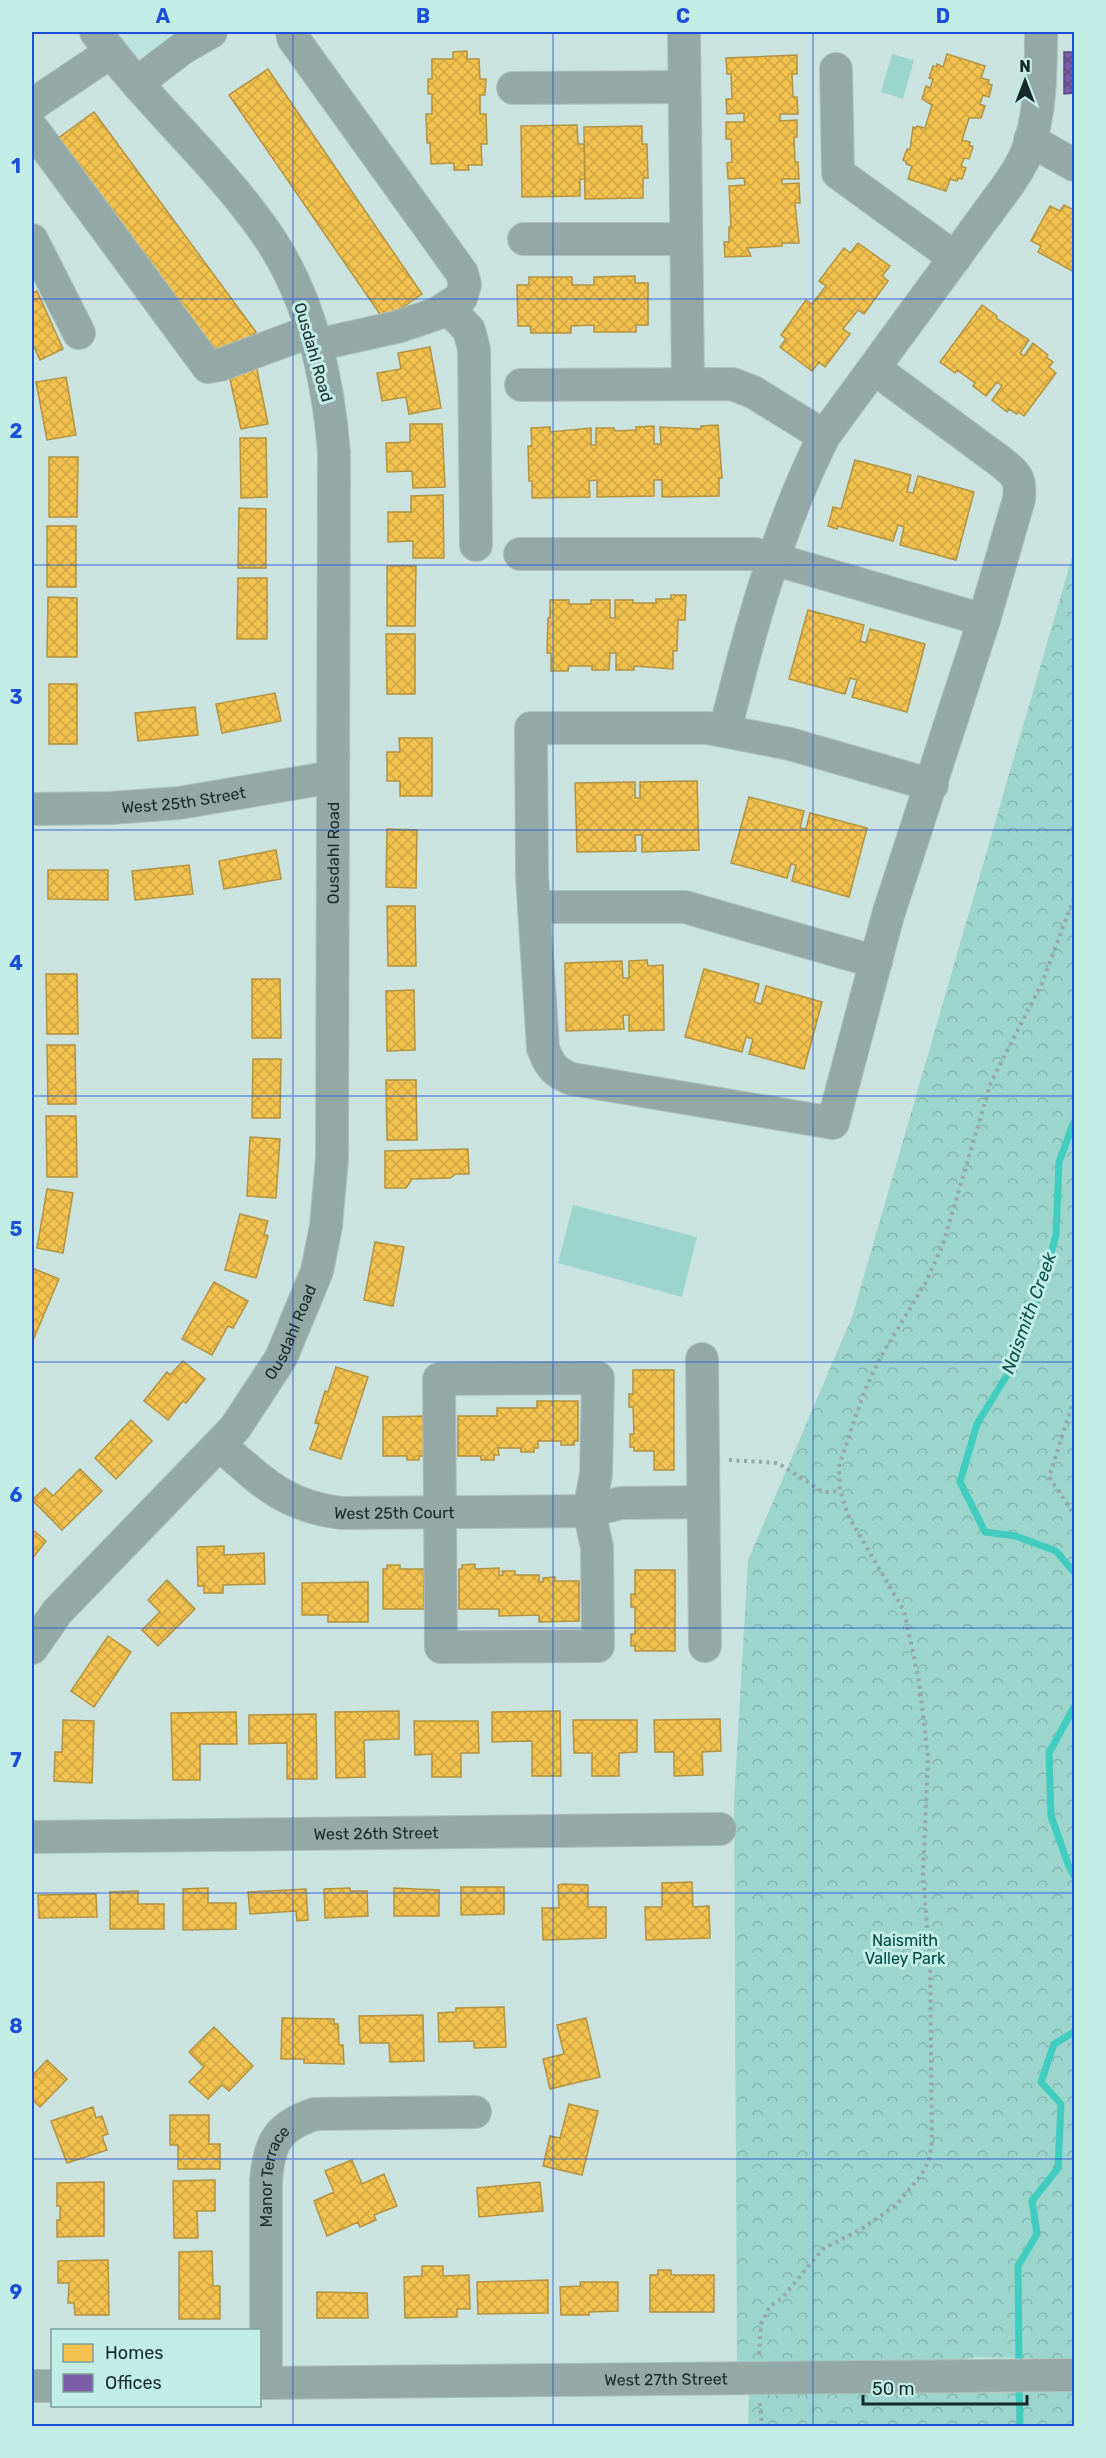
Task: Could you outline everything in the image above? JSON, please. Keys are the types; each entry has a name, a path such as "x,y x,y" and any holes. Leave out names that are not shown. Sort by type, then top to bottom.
{"street":[{"path":"137,83 183,48 211,32"},
{"path":"32,128 208,367 314,338 396,327 436,314 461,298 465,285 462,273 293,38 292,32"},
{"path":"684,32 688,384"},
{"path":"725,730 749,634 773,558 804,476 824,436 1008,185 1026,155 1037,119 1041,32"},
{"path":"32,105 104,42"},
{"name":"Ousdahl Road","path":"32,1648 57,1612 235,1428 281,1358 317,1271 326,1226 332,1158 334,453 326,383 314,338 296,290 268,235 222,177 137,83 104,42"},
{"path":"836,69 838,173 955,258"},
{"path":"513,88 684,87"},
{"path":"1030,140 1074,165"},
{"path":"524,239 686,239"},
{"path":"35,257 79,333"},
{"path":"447,307 469,330 474,349 476,545"},
{"path":"875,369 1001,462 1014,473 1020,483 1019,499 984,620 932,785 888,915 833,1123 572,1079 558,1074 549,1065 543,1048 534,907 531,728 708,728 725,730 790,744 932,785"},
{"path":"521,385 732,384 753,392 824,436"},
{"path":"520,554 756,554 984,620"},
{"name":"West 25th Street","path":"32,809 111,808 179,803 333,777"},
{"path":"534,907 685,907 876,962"},
{"path":"702,1359 705,1647"},
{"path":"598,1378 596,1474 589,1511 597,1547 598,1647 441,1647 439,1380 598,1378"},
{"name":"West 25th Court","path":"219,1445 268,1487 290,1500 315,1510 340,1513 589,1511 621,1503 703,1502"},
{"name":"West 26th Street","path":"32,1837 720,1829"},
{"name":"Manor Terrace","path":"263,2383 266,2181 272,2149 284,2129 292,2122 315,2114 475,2112"},
{"name":"West 27th Street","path":"263,2383 1066,2375"},
{"path":"32,2386 51,2386"}],"path":[{"path":"759,2364 759,2334 764,2316 770,2306 781,2299 823,2249 863,2228 895,2206 922,2174 929,2160 932,2143 930,1962 923,1876 927,1757 919,1681 904,1611 849,1517 840,1491 839,1466 864,1392 880,1358 926,1282 943,1244 991,1082 1042,983 1074,898"},
{"path":"1074,1399 1049,1477 1074,1514"},
{"path":"703,1460 778,1463 820,1490 840,1491"},
{"path":"760,2393 762,2427"}],"shaded area":[{"path":"111,32 185,32 151,54 137,56 131,54"}],"green space":[{"path":"892,54 914,60 903,99 881,92"},
{"name":"Naismith Valley Park","path":"1074,550 1074,2359 978,2357 936,2364 737,2365 734,1801 748,1560 852,1317"},
{"path":"573,1205 697,1237 682,1297 558,1263"},
{"path":"940,2389 972,2393 1074,2390 1074,2426 748,2426 749,2392"}],"building: Homes":[{"path":"467,51 467,59 479,59 480,79 486,79 485,95 480,95 480,114 486,114 487,144 481,144 482,165 468,165 469,170 454,170 454,163 431,164 430,143 427,143 426,114 432,114 432,94 428,94 428,79 432,79 432,59 453,59 453,52"},
{"path":"947,54 985,66 981,78 989,80 988,84 992,85 989,97 983,95 980,104 985,106 981,118 969,118 962,140 970,142 969,145 973,147 969,159 964,158 961,166 966,168 962,179 958,178 957,181 950,179 946,191 908,179 912,166 903,160 907,149 910,150 913,127 925,128 932,105 922,99 926,86 930,88 933,79 929,78 933,66 937,67 937,64 943,67"},
{"path":"797,55 797,74 792,74 793,97 797,97 798,114 780,114 780,121 797,120 797,137 794,137 795,162 798,162 799,179 782,179 782,184 799,183 800,203 795,203 799,243 747,248 751,256 725,257 724,242 729,242 729,227 731,227 729,186 745,185 744,178 728,179 727,163 732,162 731,139 726,139 726,122 744,122 744,113 727,114 726,99 732,99 731,74 727,74 726,58"},
{"path":"268,69 422,294 384,320 229,95"},
{"path":"94,112 256,332 219,359 57,139"},
{"path":"577,125 578,144 584,144 585,179 580,179 580,196 522,197 521,126"},
{"path":"642,126 642,144 647,144 648,178 643,178 643,198 585,199 584,127"},
{"path":"1064,205 1074,210 1074,272 1038,252 1041,246 1031,241 1050,206 1060,211"},
{"path":"858,243 890,266 882,276 888,281 864,314 858,310 843,329 850,334 825,367 819,362 812,371 780,347 786,339 781,335 806,300 812,304 826,286 819,281 844,248 850,253"},
{"path":"635,276 635,283 648,283 648,325 636,325 636,332 594,332 594,325 571,326 571,333 531,333 530,326 518,326 517,285 529,285 529,277 572,277 572,285 594,285 594,277"},
{"path":"37,291 63,349 40,360 32,342 32,293"},
{"path":"982,305 997,316 996,318 1029,340 1020,353 1024,356 1033,343 1053,362 1049,367 1056,373 1024,416 1009,409 1007,412 992,400 1002,386 997,382 986,396 973,386 975,383 957,370 955,373 940,362"},
{"path":"430,347 441,408 409,414 406,397 382,401 377,373 401,369 398,353"},
{"path":"256,365 268,424 241,429 228,370"},
{"path":"66,377 76,435 47,440 36,382"},
{"path":"410,424 442,424 445,487 413,488 412,471 387,472 386,443 410,442"},
{"path":"718,425 722,478 719,478 719,496 662,497 662,480 654,480 654,496 597,497 597,480 589,481 590,497 532,498 528,446 532,446 531,428 550,427 550,432 591,428 591,445 596,445 596,428 614,428 615,431 654,426 654,444 661,444 660,427 701,429 701,426"},
{"path":"240,438 266,438 267,497 241,498"},
{"path":"49,457 78,457 77,517 49,517"},
{"path":"855,460 911,475 907,492 913,493 918,476 974,492 956,560 900,545 904,527 898,525 893,541 838,526 837,529 828,526 833,507 841,509"},
{"path":"443,495 444,558 413,558 413,541 388,542 388,512 411,512 411,496"},
{"path":"239,508 266,509 266,568 238,568"},
{"path":"47,526 76,526 76,587 47,587"},
{"path":"387,566 416,566 415,626 387,626"},
{"path":"238,578 267,578 267,639 237,639"},
{"path":"671,595 686,595 685,620 678,620 677,651 673,651 673,669 634,666 634,670 616,670 616,653 610,653 609,670 592,670 592,666 569,666 568,671 551,671 551,653 547,653 550,600 569,600 569,604 591,604 591,600 610,600 610,618 615,618 615,600 656,603 656,599 671,599"},
{"path":"48,597 77,598 77,657 47,657"},
{"path":"808,610 864,625 860,641 866,643 870,629 925,644 907,712 852,697 857,680 850,678 845,694 789,679"},
{"path":"386,634 415,634 415,694 387,694"},
{"path":"49,684 77,684 77,744 49,744"},
{"path":"275,693 281,721 222,733 216,704"},
{"path":"195,707 198,735 138,741 135,713"},
{"path":"399,738 432,738 432,796 400,796 400,781 387,781 387,752 400,752"},
{"path":"697,781 699,850 642,852 642,835 635,835 636,851 577,852 575,783 635,782 635,798 640,798 640,782"},
{"path":"749,797 804,811 800,828 806,829 810,813 867,828 849,897 792,881 796,865 791,864 787,878 731,863"},
{"path":"387,829 417,830 416,888 386,887"},
{"path":"276,850 281,879 224,889 219,861"},
{"path":"189,865 193,894 135,900 132,871"},
{"path":"48,870 108,870 108,900 48,899"},
{"path":"387,906 415,906 416,966 388,966"},
{"path":"647,960 648,966 663,965 664,1030 629,1031 629,1015 623,1015 624,1029 566,1031 565,963 622,961 623,978 629,978 629,961"},
{"path":"704,969 759,984 754,1002 761,1004 766,986 822,1002 804,1069 749,1054 753,1039 746,1037 742,1052 685,1037"},
{"path":"46,974 77,974 78,1034 47,1034"},
{"path":"252,979 280,979 281,1038 252,1038"},
{"path":"414,990 415,1050 387,1051 386,991"},
{"path":"47,1045 75,1045 76,1104 48,1104"},
{"path":"253,1059 281,1059 280,1118 252,1118"},
{"path":"386,1080 416,1080 417,1140 387,1140"},
{"path":"46,1116 76,1116 77,1177 47,1177"},
{"path":"250,1137 280,1139 276,1198 247,1196"},
{"path":"468,1149 469,1174 456,1174 450,1178 412,1179 406,1188 385,1188 385,1151"},
{"path":"47,1189 73,1193 63,1253 37,1248"},
{"path":"240,1214 268,1221 264,1234 268,1236 256,1278 225,1270"},
{"path":"375,1242 404,1247 393,1306 364,1300"},
{"path":"32,1268 59,1279 34,1338 32,1336"},
{"path":"214,1282 248,1301 233,1328 228,1326 212,1355 182,1339"},
{"path":"183,1361 205,1379 186,1403 183,1401 168,1420 144,1401 167,1372 170,1375"},
{"path":"336,1367 368,1377 341,1459 310,1449 319,1424 315,1423 325,1391 328,1392"},
{"path":"633,1370 674,1370 674,1470 654,1470 654,1451 634,1451 634,1447 630,1447 630,1434 634,1434 633,1407 629,1407 629,1394 633,1394"},
{"path":"537,1401 578,1401 578,1441 574,1441 574,1445 561,1445 561,1441 538,1441 538,1448 534,1448 534,1452 521,1452 521,1448 498,1448 499,1455 494,1455 494,1460 481,1460 481,1456 458,1456 458,1416 497,1416 497,1408 537,1408"},
{"path":"423,1416 424,1456 419,1456 419,1460 407,1460 407,1456 383,1456 383,1417"},
{"path":"131,1420 152,1441 116,1479 95,1458"},
{"path":"80,1469 102,1491 62,1530 32,1500 45,1488 53,1496"},
{"path":"32,1529 46,1541 32,1559"},
{"path":"224,1546 224,1555 264,1553 265,1584 223,1585 223,1593 204,1593 204,1586 198,1586 197,1547"},
{"path":"475,1564 475,1569 499,1568 499,1575 503,1575 502,1571 515,1571 515,1575 539,1575 539,1582 543,1582 543,1578 555,1577 555,1581 579,1581 579,1621 539,1622 539,1615 499,1616 499,1609 459,1609 459,1569 462,1569 462,1565"},
{"path":"387,1565 400,1565 400,1569 424,1569 424,1609 383,1609 383,1569 387,1569"},
{"path":"635,1570 675,1570 675,1651 635,1651 635,1646 631,1646 631,1634 635,1634 635,1607 631,1607 631,1594 635,1594"},
{"path":"167,1580 195,1609 158,1646 142,1630 160,1612 148,1600"},
{"path":"368,1582 368,1622 328,1622 328,1615 302,1615 302,1583"},
{"path":"108,1636 131,1652 94,1707 71,1691"},
{"path":"399,1711 399,1739 364,1740 365,1777 336,1778 335,1712"},
{"path":"560,1711 561,1776 532,1776 532,1741 492,1742 492,1712"},
{"path":"236,1712 237,1744 200,1744 200,1780 173,1780 171,1713"},
{"path":"316,1714 317,1779 287,1779 287,1743 249,1744 249,1715"},
{"path":"720,1719 721,1751 702,1752 703,1775 674,1776 674,1752 655,1752 654,1720"},
{"path":"63,1720 94,1721 92,1783 54,1781 55,1752 62,1752"},
{"path":"573,1720 637,1720 637,1752 619,1753 619,1776 592,1776 592,1753 574,1753"},
{"path":"414,1721 478,1721 479,1753 461,1753 461,1777 432,1777 432,1754 415,1755"},
{"path":"692,1882 693,1907 709,1906 710,1938 646,1940 645,1907 662,1907 662,1883"},
{"path":"558,1885 588,1885 588,1907 606,1907 606,1938 543,1940 542,1908 559,1908"},
{"path":"461,1887 504,1887 504,1914 461,1915"},
{"path":"208,1888 208,1903 236,1903 236,1929 183,1930 183,1889"},
{"path":"350,1888 350,1891 367,1891 368,1916 325,1918 324,1889"},
{"path":"394,1888 439,1890 439,1916 394,1916"},
{"path":"306,1889 308,1920 297,1921 296,1911 250,1914 248,1892"},
{"path":"138,1891 138,1904 164,1904 164,1929 110,1929 110,1892"},
{"path":"96,1894 97,1917 39,1918 38,1895"},
{"path":"504,2007 506,2047 474,2048 474,2041 439,2042 438,2013 456,2012 456,2008"},
{"path":"423,2015 424,2061 390,2062 389,2043 360,2043 359,2016"},
{"path":"282,2018 334,2019 334,2024 338,2024 339,2045 343,2045 344,2064 304,2063 304,2059 281,2059"},
{"path":"586,2018 600,2077 550,2089 543,2059 564,2054 557,2025"},
{"path":"214,2027 253,2066 229,2091 222,2085 208,2099 189,2082 204,2067 189,2052"},
{"path":"47,2060 67,2079 40,2107 33,2100 32,2102 32,2076"},
{"path":"569,2104 598,2111 582,2175 543,2166 550,2136 560,2138"},
{"path":"93,2107 96,2118 102,2116 108,2134 102,2136 107,2150 67,2163 51,2121"},
{"path":"170,2115 209,2115 209,2144 220,2144 220,2169 178,2169 178,2145 170,2145"},
{"path":"352,2160 362,2184 384,2174 397,2206 374,2215 376,2220 360,2227 358,2222 327,2236 314,2201 334,2192 325,2171"},
{"path":"215,2180 215,2211 197,2211 198,2238 174,2238 173,2181"},
{"path":"104,2182 104,2236 57,2237 60,2206 57,2206 57,2183"},
{"path":"540,2182 543,2211 479,2217 477,2188"},
{"path":"212,2251 213,2286 220,2286 220,2319 179,2319 179,2252"},
{"path":"108,2260 109,2315 75,2315 74,2303 68,2303 69,2283 58,2283 58,2261"},
{"path":"422,2266 443,2266 443,2276 469,2275 470,2309 457,2309 457,2317 405,2318 404,2277 422,2276"},
{"path":"658,2270 671,2270 671,2275 714,2275 714,2312 650,2312 650,2275 658,2275"},
{"path":"548,2280 548,2313 478,2314 477,2282"},
{"path":"580,2282 618,2282 618,2311 589,2312 589,2315 561,2315 560,2287 581,2286"},
{"path":"317,2292 367,2293 368,2318 317,2318"}],"building: Offices":[{"path":"1064,52 1074,52 1074,93 1064,94"}],"waterway":[{"name":"Naismith Creek","path":"1074,1122 1059,1162 1056,1235 1041,1289 1012,1367 977,1424 960,1482 985,1532 1016,1536 1056,1551 1074,1572"},
{"name":"Naismith Creek","path":"1074,1707 1049,1753 1051,1816 1074,1876"},
{"name":"Naismith Creek","path":"1019,2368 1018,2266 1037,2234 1032,2201 1058,2168 1061,2104 1041,2082 1054,2044 1074,2032"},
{"name":"Naismith Creek","path":"1019,2382 1020,2426"}]}
